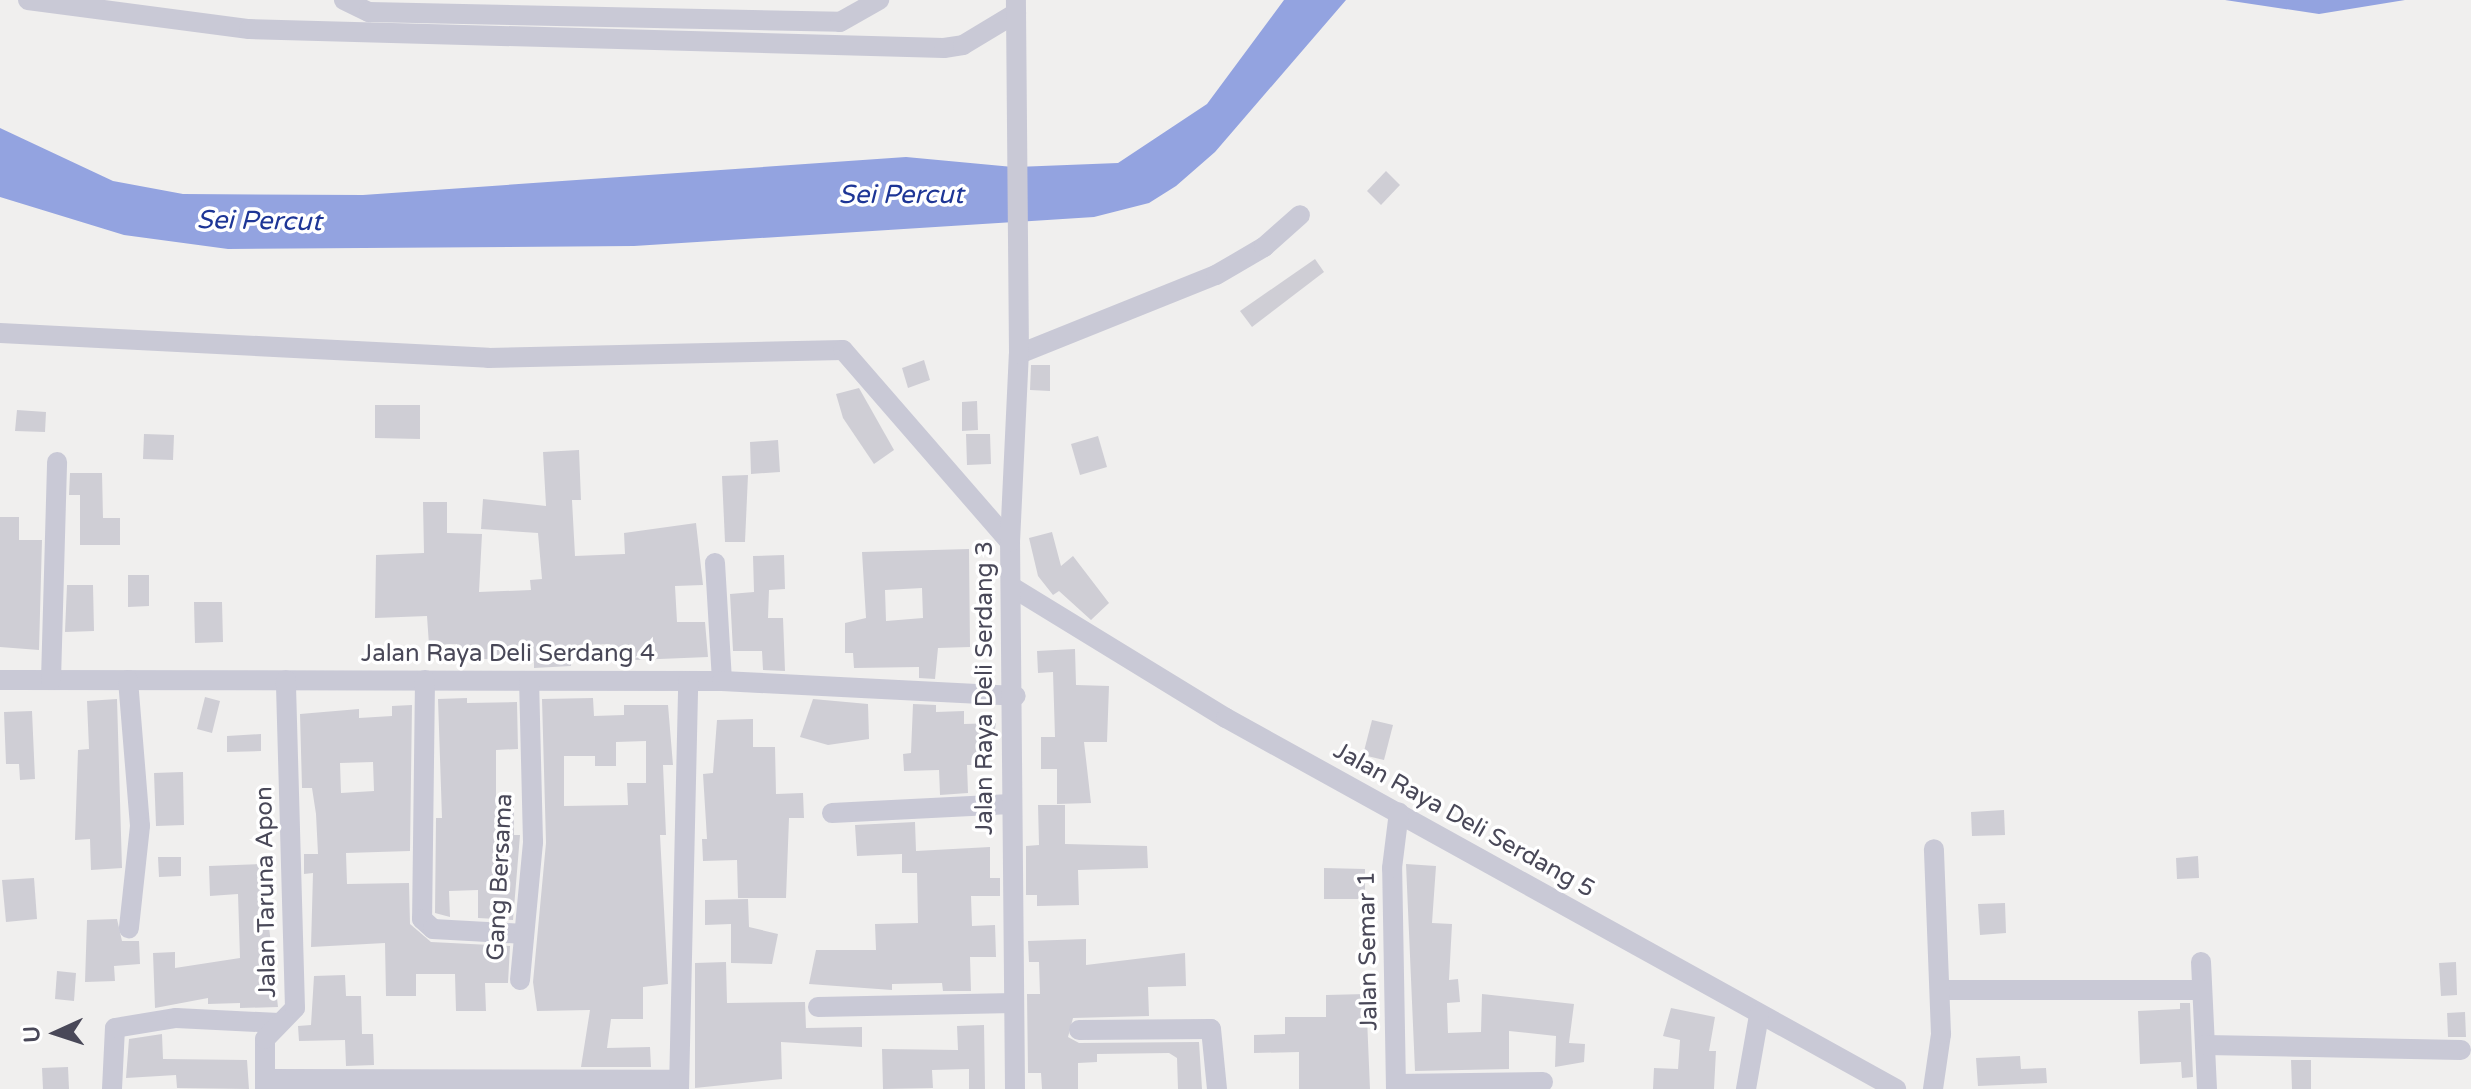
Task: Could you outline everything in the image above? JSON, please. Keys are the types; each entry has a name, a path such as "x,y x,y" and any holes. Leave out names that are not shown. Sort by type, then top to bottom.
{"street":[{"path":"28,0 249,29 912,48 963,45 1016,13"},
{"path":"344,0 369,12 840,22 879,0"},
{"name":"Jalan Raya Deli Serdang 3","path":"1015,1089 1011,804 1016,696 1010,542 1019,354 1016,13"},
{"path":"1019,354 1216,275 1264,247 1300,215"},
{"path":"0,333 488,358 843,350 1010,542"},
{"path":"51,680 57,462"},
{"path":"715,563 722,681"},
{"name":"Jalan Raya Deli Serdang 5","path":"1012,587 1398,819 1758,1017 1896,1089"},
{"name":"Jalan Raya Deli Serdang 4","path":"0,680 722,681 1016,696"},
{"path":"128,680 140,826 129,928"},
{"name":"Jalan Taruna Apon","path":"265,1084 264,1043 279,1023 294,1011 296,984 286,680"},
{"path":"425,680 422,919 433,929 524,934"},
{"name":"Gang Bersama","path":"520,980 533,842 529,681"},
{"path":"265,1084 679,1085 688,681"},
{"path":"832,813 1011,804"},
{"name":"Jalan Semar 1","path":"1396,1086 1392,868 1398,819"},
{"path":"1933,1089 1940,990 1934,849"},
{"path":"2201,962 2207,1089"},
{"path":"1940,990 2202,990"},
{"path":"818,1007 1014,1003"},
{"path":"1746,1089 1750,1044 1758,1017"},
{"path":"112,1089 115,1028 176,1018 279,1023"},
{"path":"1079,1030 1211,1029 1217,1089"},
{"path":"2205,1045 2461,1050"},
{"path":"1396,1086 1543,1082"}],"water":[{"name":"Sei Percut","path":"1284,0 1346,0 1215,152 1176,186 1149,203 1094,217 634,246 228,249 124,235 0,197 0,128 113,181 183,194 363,195 906,157 1013,167 1118,163 1207,104"},
{"path":"2225,0 2405,0 2319,14"}],"building":[{"path":"1386,171 1400,185 1381,205 1367,191"},
{"path":"1315,259 1324,272 1252,327 1240,311"},
{"path":"924,360 930,380 908,388 902,368"},
{"path":"1031,365 1050,365 1050,391 1030,390"},
{"path":"859,388 894,450 874,464 843,418 836,394"},
{"path":"977,401 978,430 962,431 962,402"},
{"path":"375,405 420,405 420,439 375,438"},
{"path":"17,410 46,412 45,432 15,431"},
{"path":"144,434 174,435 173,460 143,459"},
{"path":"966,434 990,434 991,464 967,465"},
{"path":"1098,436 1107,467 1080,475 1071,444"},
{"path":"778,440 780,472 751,474 750,442"},
{"path":"579,450 581,500 572,500 575,556 625,554 624,533 696,523 703,585 675,586 677,622 705,622 708,657 611,661 610,644 570,646 571,666 534,668 534,661 458,658 457,644 429,645 427,616 375,618 376,555 424,553 423,502 447,502 447,533 482,534 479,592 531,590 530,580 542,579 538,533 481,529 483,499 546,506 543,452"},
{"path":"70,473 102,473 103,518 120,518 120,545 80,545 80,495 69,495"},
{"path":"748,475 745,542 725,542 722,476"},
{"path":"0,517 19,517 19,540 42,540 39,650 0,647"},
{"path":"1052,532 1061,566 1073,556 1109,603 1091,620 1059,591 1053,595 1038,576 1029,538"},
{"path":"969,549 970,647 938,648 935,679 919,678 919,667 854,668 853,653 845,653 845,623 866,618 862,552","holes":["922,588 923,618 886,621 885,590"]},
{"path":"784,555 785,589 769,590 768,618 783,618 785,671 763,670 762,651 733,651 730,594 754,592 753,556"},
{"path":"128,575 149,575 149,606 128,607"},
{"path":"67,585 93,585 94,631 65,632"},
{"path":"194,602 222,602 223,642 195,643"},
{"path":"1075,649 1076,685 1109,686 1107,742 1084,742 1091,803 1057,804 1057,769 1041,769 1041,737 1055,737 1053,672 1038,673 1037,651"},
{"path":"205,697 220,701 212,733 197,729"},
{"path":"467,698 467,703 517,702 518,749 496,750 496,802 514,802 514,835 520,835 513,920 478,918 478,890 449,891 450,917 435,913 436,818 442,818 438,699"},
{"path":"593,698 594,716 624,715 624,705 668,705 673,765 663,765 666,835 660,835 668,984 643,987 643,1019 611,1019 607,1048 650,1047 651,1067 581,1067 590,1010 537,1011 533,982 546,843 542,699","holes":["646,741 646,783 627,783 628,805 564,806 564,756 595,756 595,766 616,766 616,742"]},
{"path":"117,699 122,868 91,870 90,839 75,840 78,750 89,749 87,701"},
{"path":"813,699 868,704 869,739 828,745 800,737"},
{"path":"913,704 936,705 936,712 964,711 964,724 996,723 989,765 967,765 968,793 940,795 939,770 904,771 903,754 911,753"},
{"path":"412,705 410,851 346,853 347,884 409,883 410,924 431,942 510,946 508,983 485,983 486,1011 456,1011 455,974 416,974 416,996 386,996 385,943 311,947 313,873 304,874 304,854 318,854 312,788 302,788 300,714 359,709 359,718 392,716 392,706","holes":["373,762 374,791 341,793 340,763"]},
{"path":"32,711 35,779 20,780 19,764 6,764 4,712"},
{"path":"753,719 753,747 775,747 776,794 803,793 804,818 789,818 786,898 738,898 737,860 703,861 702,839 707,839 703,774 713,773 717,720"},
{"path":"1372,720 1393,725 1384,760 1363,755"},
{"path":"261,734 261,751 227,752 227,736"},
{"path":"183,772 184,825 156,826 154,773"},
{"path":"1038,805 1065,805 1065,844 1147,846 1148,868 1078,870 1079,905 1037,906 1037,895 1026,895 1026,846 1039,845"},
{"path":"2004,810 2005,835 1972,836 1971,812"},
{"path":"915,822 916,851 990,847 990,878 1000,878 1000,896 971,896 972,926 995,925 996,957 970,957 971,991 943,991 942,983 892,984 892,990 809,984 816,950 876,950 875,924 918,923 917,873 902,873 902,854 857,856 855,825"},
{"path":"2198,856 2199,878 2177,879 2176,858"},
{"path":"158,857 181,857 181,876 159,877"},
{"path":"262,864 278,1007 240,1008 240,1003 208,1004 208,998 155,1008 153,953 175,952 175,968 240,958 238,894 210,896 209,866"},
{"path":"1406,864 1436,866 1432,923 1452,924 1449,980 1458,979 1460,1002 1447,1003 1448,1033 1481,1032 1482,994 1574,1004 1569,1043 1585,1044 1584,1062 1555,1067 1556,1036 1509,1031 1509,1069 1415,1071"},
{"path":"1324,868 1365,869 1365,899 1324,899"},
{"path":"34,878 37,919 6,922 2,880"},
{"path":"748,899 749,927 778,934 772,964 731,963 731,924 705,925 705,900"},
{"path":"2005,903 2006,933 1980,935 1978,904"},
{"path":"117,919 122,941 139,941 140,964 114,966 115,981 85,982 87,920"},
{"path":"1086,939 1086,965 1185,953 1186,986 1148,987 1149,1016 1073,1018 1068,1037 1079,1043 1199,1042 1202,1089 1178,1089 1177,1058 1169,1053 1097,1054 1097,1062 1078,1063 1078,1089 1042,1089 1041,1073 1028,1073 1027,994 1040,994 1039,962 1029,962 1028,941"},
{"path":"726,962 727,1003 805,1002 806,1028 862,1027 862,1047 781,1042 782,1079 695,1088 695,963"},
{"path":"2456,962 2457,995 2441,996 2439,963"},
{"path":"57,971 76,973 74,1001 55,999"},
{"path":"345,975 346,996 361,996 362,1034 373,1034 374,1065 346,1066 345,1040 299,1041 298,1026 311,1025 314,976"},
{"path":"1366,994 1370,1089 1299,1089 1299,1052 1254,1053 1254,1035 1285,1034 1285,1017 1326,1017 1326,995"},
{"path":"2180,1003 2190,1003 2193,1077 2182,1078 2181,1062 2140,1064 2138,1011 2180,1009"},
{"path":"1671,1008 1715,1017 1709,1051 1716,1051 1714,1089 1653,1089 1654,1068 1678,1069 1680,1040 1663,1036"},
{"path":"2465,1012 2466,1037 2448,1037 2447,1013"},
{"path":"984,1025 985,1089 969,1089 969,1069 932,1070 933,1088 883,1089 882,1049 958,1050 957,1026"},
{"path":"162,1034 163,1059 247,1060 249,1089 177,1088 176,1075 126,1078 129,1039"},
{"path":"2020,1056 2021,1069 2046,1068 2047,1083 1978,1086 1976,1058"},
{"path":"2291,1060 2311,1060 2311,1089 2292,1089"},
{"path":"68,1067 69,1089 43,1089 42,1068"}]}
